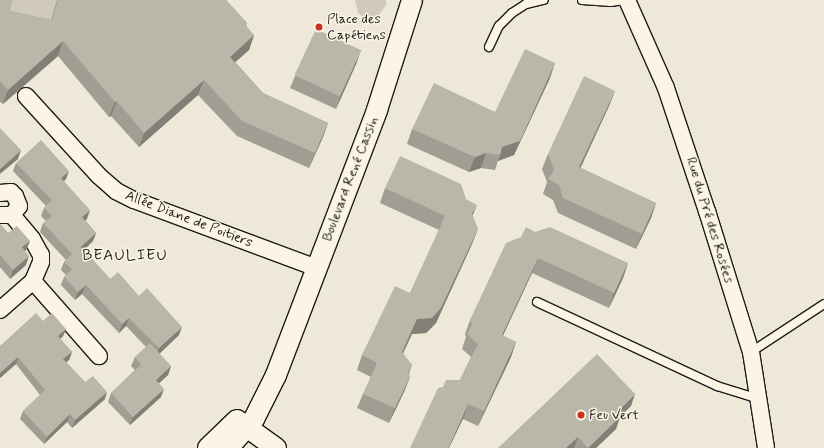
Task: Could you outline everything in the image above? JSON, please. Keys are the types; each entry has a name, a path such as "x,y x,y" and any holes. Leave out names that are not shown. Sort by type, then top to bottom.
{"street":[{"name":"Boulevard René Cassin","path":"239,425 262,407 377,110 412,0"},
{"name":"Rue du Pré des Rosées","path":"626,0 676,114 751,352 766,448"},
{"name":"Allée Diane de Poitiers","path":"26,96 99,176 116,191 134,200 317,268"},
{"path":"0,193 11,192 18,200 17,211 6,215 32,239 41,255 41,262 33,281 0,310"},
{"path":"33,281 99,356"},
{"path":"229,448 239,425"},
{"path":"208,448 239,425"},
{"path":"239,425 276,448"}],"lane":[{"path":"489,47 499,26 512,13 526,4 544,0"},
{"path":"582,0 611,2 626,0"},
{"path":"537,302 717,386 759,399"},
{"path":"751,352 824,304"}],"shaded area":[{"path":"13,0 60,0 49,26 5,26"},
{"path":"355,0 386,0 386,5 377,18 366,19 358,13"}],"building":[{"path":"0,0 13,0 10,11 52,20 58,0 226,0 247,23 245,25 254,35 230,57 263,93 328,123 315,153 242,121 204,80 144,133 117,101 115,102 63,41 8,90 0,81"},
{"path":"316,29 361,50 340,96 294,75"},
{"path":"525,49 555,63 520,141 502,147 500,155 486,153 475,157 412,129 434,83 495,112"},
{"path":"584,76 615,91 579,167 656,203 642,234 563,198 559,185 548,179 554,170 548,154"},
{"path":"0,128 21,150 0,169"},
{"path":"41,140 69,171 61,178 90,210 82,217 96,233 73,254 81,247 110,279 118,272 139,296 147,288 182,327 159,348 129,318 122,324 86,285 78,292 64,277 72,269 64,262 72,254 43,223 52,216 44,208 52,200 16,163"},
{"path":"400,156 461,184 466,199 477,205 472,213 478,229 441,308 432,318 417,319 402,352 412,365 408,372 410,377 395,408 363,394 377,363 362,355 395,286 410,293 445,216 385,188"},
{"path":"0,224 8,233 17,226 30,241 22,247 29,256 13,270 0,255"},
{"path":"526,227 535,232 550,227 628,263 614,293 538,258 502,335 516,342 484,411 468,404 448,448 410,448 438,388 443,387 446,380 460,380 478,344 467,334 472,325 470,320 506,243 521,237"},
{"path":"36,313 43,321 52,313 66,329 58,336 72,352 63,359 85,382 93,376 107,392 75,420 70,414 47,437 23,411 45,390 18,357 0,373 0,346"},
{"path":"150,343 171,366 156,380 164,389 133,417 111,393 141,365 135,357"},
{"name":"Feu Vert","path":"597,354 635,394 616,413 620,417 588,448 578,437 566,448 498,448"}],"place":[{"name":"Place des Capétiens","path":"319,27"},
{"name":"Feu Vert","path":"581,415"}],"district":[{"name":"BEAULIEU","path":"125,256"}]}
